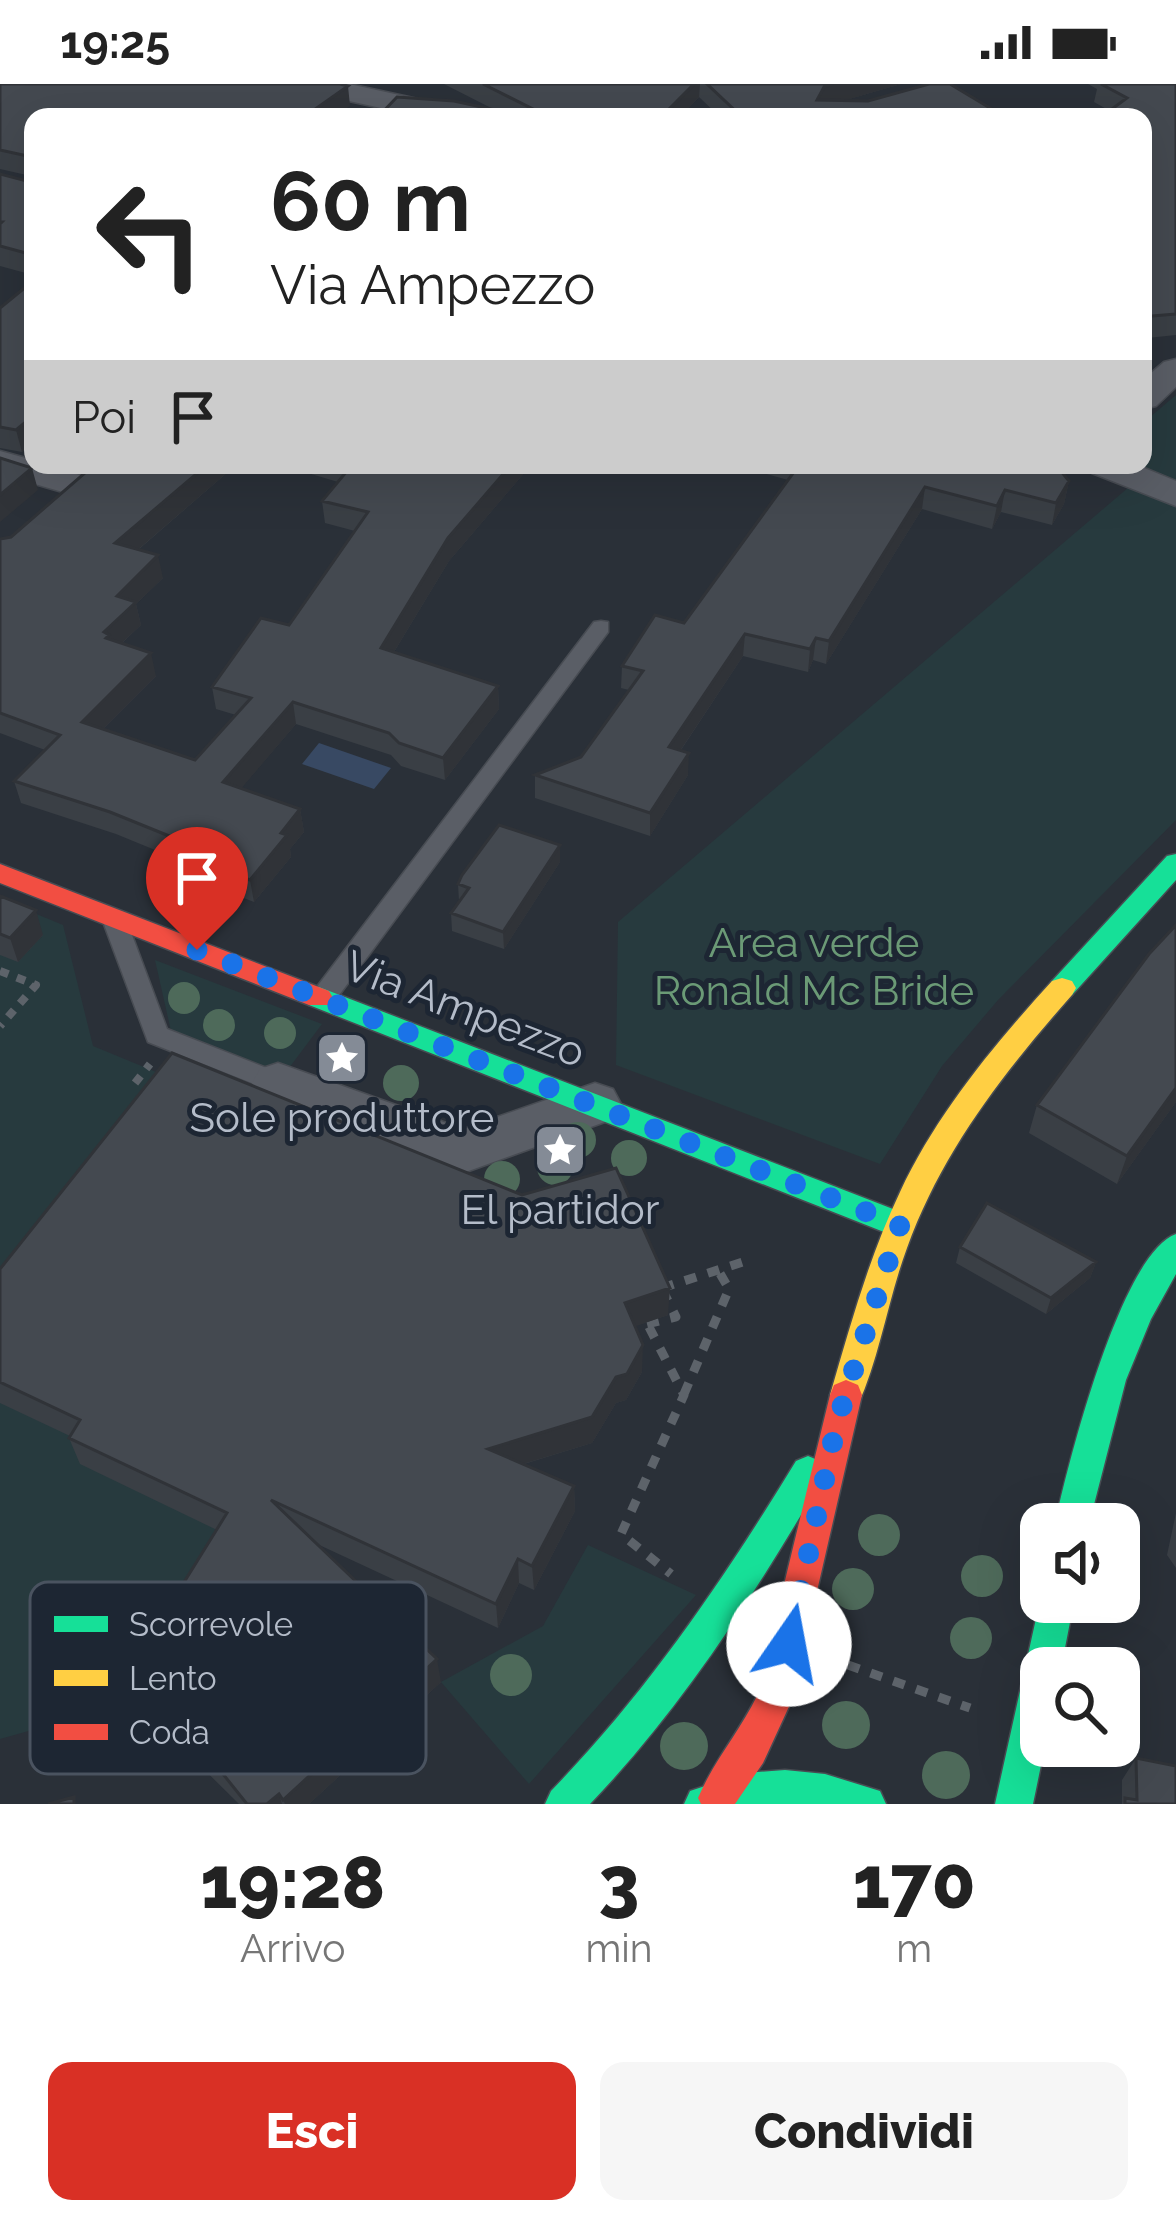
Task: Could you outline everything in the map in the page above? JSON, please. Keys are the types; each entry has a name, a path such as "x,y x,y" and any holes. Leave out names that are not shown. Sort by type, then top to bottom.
{"main road":[{"path":"710,1801 750,1750 774,1700 837,1422 900,1225 940,1147 992,1064 1176,863"},
{"name":"Via Ampezzo","path":"0,873 900,1225"},
{"path":"1076,1503 1097,1399 1141,1294 1176,1247"},
{"path":"564,1804 638,1732 681,1678 837,1422"},
{"path":"1014,1804 1022,1767"},
{"path":"710,1801 754,1788 793,1786 867,1804"}],"street":[{"path":"309,84 421,108"},
{"path":"1152,390 1176,369"},
{"path":"36,474 71,486"},
{"path":"1126,474 1176,495"},
{"path":"278,1083 463,1150 595,1104"}],"lane":[{"path":"322,999 601,627"},
{"path":"113,916 157,1035 278,1083"}],"path":[{"path":"0,971 35,985 0,1026"},
{"path":"660,1289 752,1258"},
{"path":"653,1268 676,1317 648,1325 684,1395"},
{"path":"681,1583 621,1534 729,1289 718,1270"},
{"path":"826,1658 987,1714"}],"green space":[{"path":"1176,395 1176,481 1152,471 1152,415"},
{"name":"Area verde Ronald Mc Bride","path":"1129,487 1176,507 1176,820 998,1000 942,1066 880,1164 616,1065 618,922"},
{"path":"0,899 63,925 93,1046 241,1107 235,1539 208,1582 30,1582 30,1731 0,1739"},
{"path":"155,960 322,1024 283,1076 171,1031"},
{"path":"588,1545 696,1595 529,1784 441,1682 543,1626"}],"water":[{"path":"319,743 391,768 374,789 302,764"}],"building":[{"path":"0,84 348,86 317,108 24,108 24,155 0,150"},
{"path":"483,84 694,84 670,108 531,108"},
{"path":"707,84 833,84 824,87 817,100 868,101 929,84 950,84 990,108 732,108"},
{"path":"1101,84 1176,84 1176,314 1152,316 1152,108 1113,108 1127,98"},
{"path":"397,97 486,108 387,108"},
{"path":"0,174 24,180 24,253 0,246"},
{"path":"24,288 24,423 16,430 0,427 0,308"},
{"path":"0,458 24,466 25,474 0,495"},
{"path":"84,474 196,474 115,543 158,555 117,596 136,602 104,632 109,635 106,638 151,653 82,722 195,760 251,698 212,687 261,618 289,625 368,512 322,501 344,474 503,474 448,538 381,648 498,686 443,758 399,743 389,733 293,702 223,782 300,809 281,833 287,835 250,880 214,866 221,857 110,812 14,781 60,735 0,713 0,539 11,537"},
{"path":"792,474 1063,474 1069,481 1056,503 1005,490 997,506 925,487 829,641 816,638 810,649 745,634 669,747 689,753 650,813 535,775 581,757 643,671 622,666 655,615 684,623"},
{"path":"499,825 560,845 503,932 451,913 469,888 458,884 462,875"},
{"path":"0,896 36,910 10,938 0,934"},
{"path":"1176,925 1176,1088 1127,1156 1037,1105 1149,954"},
{"path":"172,1053 522,1195 616,1168 670,1288 625,1303 643,1345 627,1374 616,1377 592,1417 488,1449 574,1486 532,1566 518,1559 496,1604 271,1500 357,1582 184,1582 227,1513 69,1438 80,1420 0,1382 0,1269"},
{"path":"987,1203 1096,1262 1051,1298 960,1247"},
{"path":"426,1648 437,1659 426,1669"},
{"path":"1140,1759 1176,1766 1176,1804 1125,1804 1125,1798 1137,1800"},
{"path":"223,1774 311,1774 283,1800 279,1794 267,1804 247,1804"},
{"path":"74,1797 74,1804 48,1804"}],"traffic: fast":[{"path":"1062,988 1176,863"},
{"path":"319,998 900,1225"},
{"path":"1077,1503 1088,1450 1122,1346 1176,1247"},
{"path":"564,1804 634,1728 697,1646 808,1472"},
{"path":"1047,1647 1052,1623"},
{"path":"1014,1804 1022,1767"},
{"path":"703,1804 744,1792 785,1789 867,1804"}],"traffic: slow":[{"path":"846,1395 892,1246 931,1160 1014,1042 1062,988"}],"traffic: jam":[{"path":"0,873 319,998"},
{"path":"717,1798 750,1750 774,1700 846,1395"}],"place":[{"name":"Sole produttore","path":"342,1058"},
{"name":"El partidor","path":"560,1150"}],"route":[{"path":"197,950 900,1225 837,1422 789,1644"}]}
